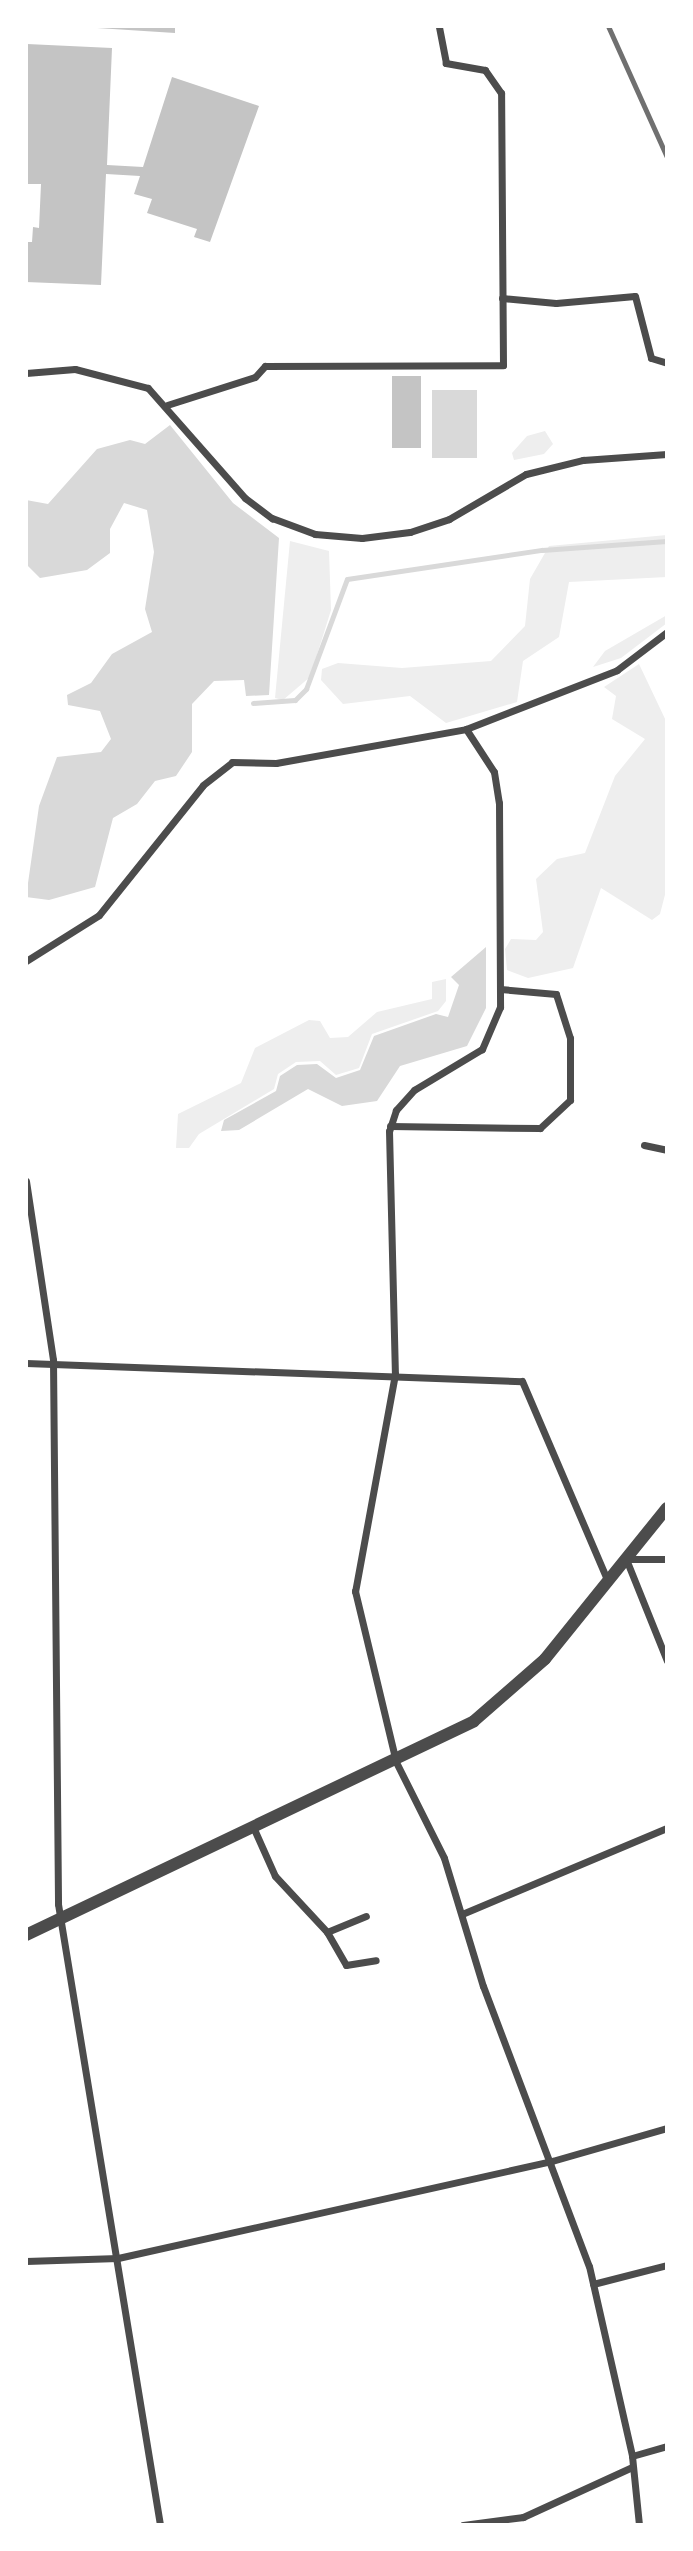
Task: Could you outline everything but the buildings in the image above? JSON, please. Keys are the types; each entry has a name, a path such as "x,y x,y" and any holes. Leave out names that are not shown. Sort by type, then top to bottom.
{"street":[{"path":"167,405 255,377 265,366 503,365 501,93 485,70 446,63 439,26"},
{"path":"502,298 556,303 635,296 651,358 667,363"},
{"path":"26,373 105,372 148,388 167,405 245,498 297,529 337,536 432,526 504,484 553,466 667,454"},
{"path":"26,961 99,915 203,785 232,762 276,764 467,729 617,670 667,632"},
{"path":"467,729 494,772 499,803 500,1007 482,1049 414,1090 390,1126 395,1374 355,1591 396,1762 444,1858 483,1986 552,2161 593,2284 632,2456 639,2525"},
{"path":"390,1126 540,1128 570,1100 569,1038 556,995 500,989"},
{"path":"644,1144 667,1150"},
{"path":"26,1181 52,1360 62,1919 160,2525"},
{"path":"26,1363 52,1360 522,1381 608,1582"},
{"path":"26,1935 396,1762 500,1703 608,1582 667,1508"},
{"path":"626,1559 667,1559"},
{"path":"626,1559 667,1661"},
{"path":"462,1914 667,1828"},
{"path":"254,1829 275,1876 327,1932 346,1965 376,1960"},
{"path":"327,1932 366,1916"},
{"path":"26,2261 118,2258 552,2161 667,2128"},
{"path":"593,2284 667,2264"},
{"path":"632,2456 667,2446"},
{"path":"463,2525 524,2521 632,2467"}],"shaded area":[{"path":"432,390 477,390 477,458 432,458"},
{"path":"170,425 233,503 279,538 269,695 246,696 244,680 214,681 192,704 192,752 176,776 155,781 137,804 113,818 95,887 49,900 26,897 39,806 57,757 101,752 111,739 100,711 68,705 67,695 91,683 112,654 152,632 145,609 154,552 147,510 124,503 110,529 110,553 87,570 40,578 26,564 26,500 48,504 97,449 130,440 145,444"},
{"path":"545,431 553,444 544,454 514,460 512,453 527,436"},
{"path":"667,535 667,577 569,582 559,637 523,661 517,702 446,723 410,696 343,704 321,680 322,669 338,663 402,668 491,661 525,626 530,579 549,546"},
{"path":"290,541 329,551 331,610 310,677 283,700 275,698"},
{"path":"667,615 667,623 621,658 593,667 605,651"},
{"path":"639,664 667,723 667,887 660,914 652,920 601,888 573,968 528,978 507,970 505,949 511,939 536,940 543,932 536,879 557,859 585,853 615,776 645,739 612,719 616,696 604,687"},
{"path":"486,947 486,1008 467,1046 400,1066 377,1101 342,1106 308,1089 239,1130 221,1131 224,1120 276,1091 280,1076 297,1065 317,1064 336,1078 360,1070 374,1036 436,1014 448,1017 459,985 451,977"},
{"path":"446,979 446,1001 438,1011 372,1034 359,1068 336,1075 320,1061 296,1062 278,1074 274,1089 199,1134 189,1148 176,1148 178,1114 241,1083 255,1048 309,1020 320,1021 330,1038 348,1037 377,1012 432,999 432,982"}],"waterway":[{"path":"253,703 295,700 306,689 347,579 542,550 667,541"}],"railway":[{"path":"608,26 667,157"}]}
